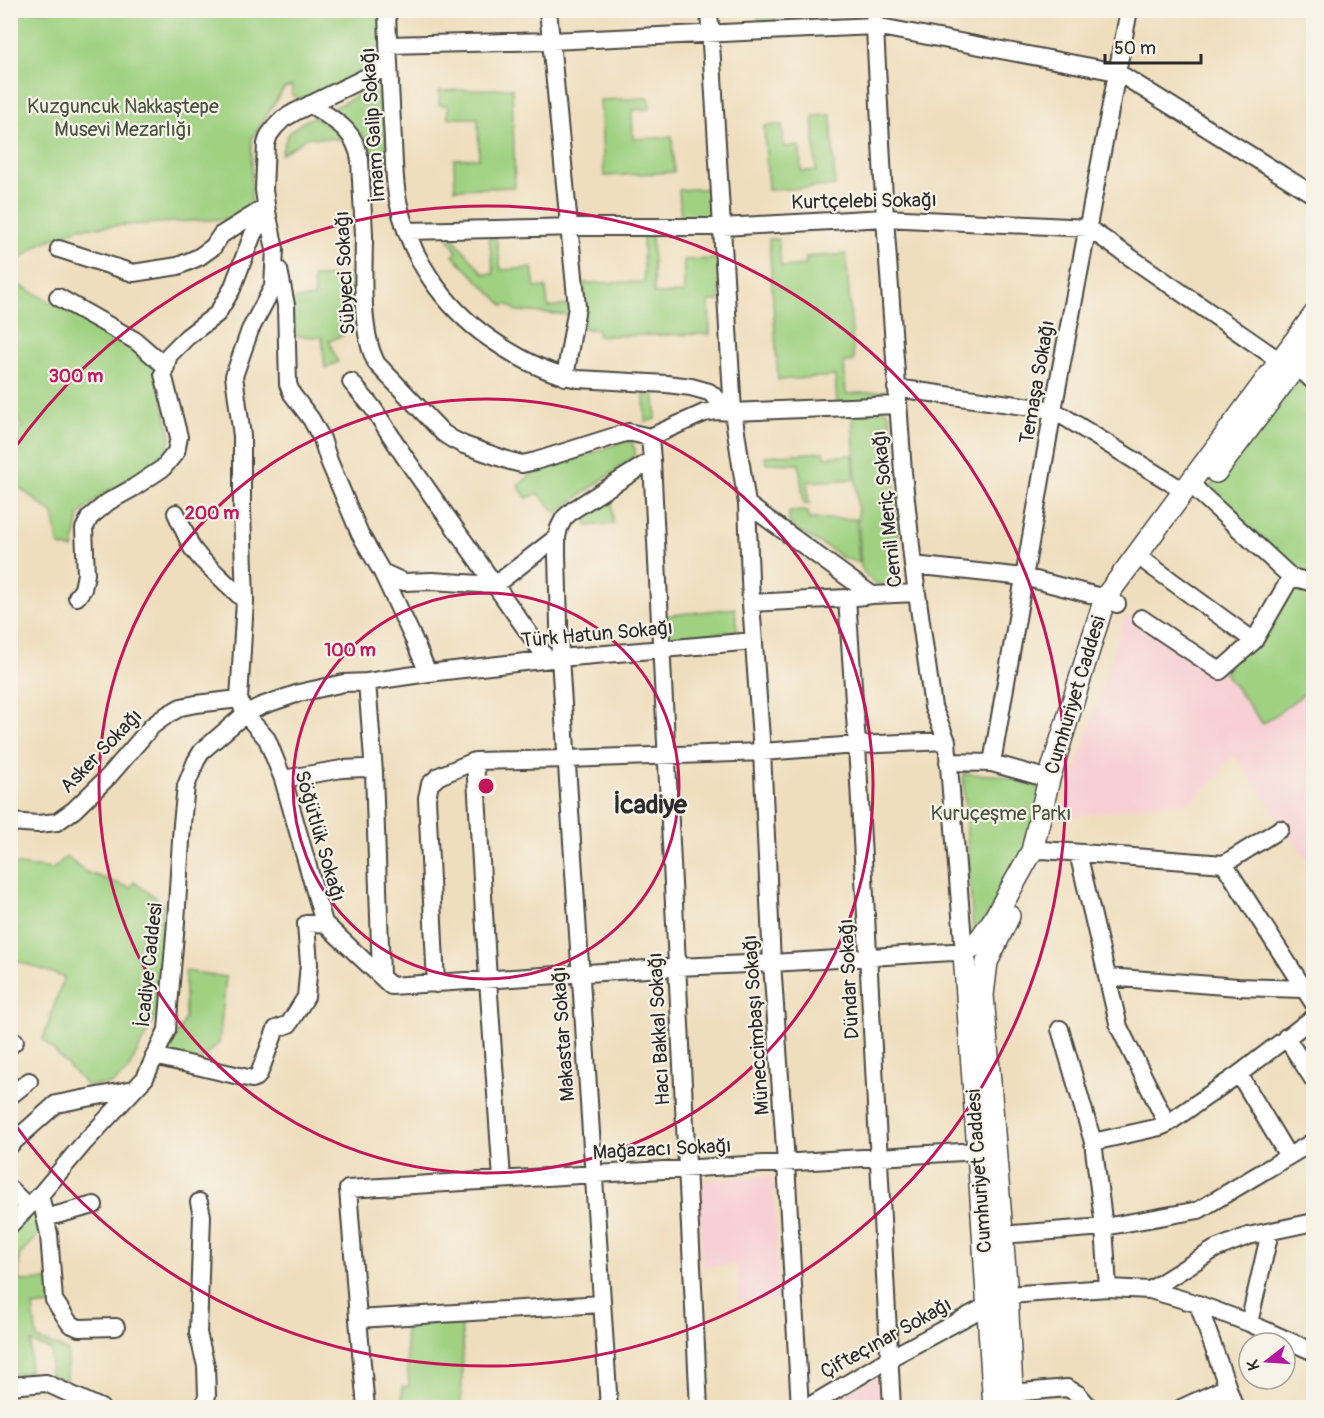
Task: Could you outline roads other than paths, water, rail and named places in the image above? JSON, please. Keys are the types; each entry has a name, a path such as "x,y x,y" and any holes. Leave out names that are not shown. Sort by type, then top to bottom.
{"main road":[{"name":"Cumhuriyet Caddesi","path":"994,1407 978,1151 958,953 977,943 1038,851 1048,779 1111,601 1191,489 1288,363 1314,315"},
{"name":"Cumhuriyet Caddesi","path":"1288,363 1314,342"},
{"name":"Cumhuriyet Caddesi","path":"1013,1400 983,995 987,962 1038,851 1111,601 1148,563 1191,489"}],"street":[{"name":"İmam Galip Sokağı","path":"387,10 398,201 421,265 449,303 479,332 516,356 565,377 691,387 709,392 733,412"},
{"path":"548,10 577,308 565,377"},
{"path":"709,10 733,412 747,504 754,641"},
{"name":"Temaşa Sokağı","path":"992,763 1053,410 1129,10"},
{"path":"388,45 710,34 874,18 1117,72 1314,195"},
{"name":"Cemil Meriç Sokağı","path":"874,18 897,405 913,565 933,707 947,741 958,953 983,995"},
{"path":"389,66 283,119 269,135 266,144 264,190 286,305 288,384 292,394 311,419 322,439 360,534 382,572 428,673"},
{"name":"Sübyeci Sokağı","path":"310,104 345,128 358,148 364,231 365,309 372,356 443,433 464,445 522,464 628,432 650,437 704,413 716,411 897,405"},
{"path":"59,249 133,273 178,266 213,248 221,235 266,209"},
{"path":"77,597 83,588 86,574 84,529 90,517 108,502 163,468 176,452 179,437 163,374 170,355 187,337 217,314 232,289 253,234 266,209"},
{"name":"Kurtçelebi Sokağı","path":"407,231 570,227 722,227 885,218 1088,228"},
{"path":"1088,228 1314,382"},
{"path":"242,707 245,601 242,436 234,376 250,330 273,287 275,249"},
{"path":"58,297 136,341 166,367"},
{"path":"351,382 374,408 404,456 495,585 554,658"},
{"path":"896,388 1053,410 1191,489 1291,577 1314,583"},
{"path":"382,572 404,582 432,581 495,585 557,537 564,518 573,510 652,460 650,437"},
{"name":"Hacı Bakkal Sokağı","path":"652,460 699,1407"},
{"path":"747,504 872,595"},
{"path":"176,513 192,548 245,601"},
{"name":"Makastar Sokağı","path":"557,537 554,658 567,759 609,1407"},
{"path":"1148,563 1254,642"},
{"path":"913,565 1024,577 1111,601"},
{"path":"1141,618 1220,670 1254,642 1291,577"},
{"path":"751,603 917,593"},
{"name":"Dündar Sokağı","path":"847,598 857,745 892,1407"},
{"name":"Türk Hatun Sokağı","path":"242,707 261,706 299,693 344,683 554,658 754,641"},
{"name":"Müneccimbaşı Sokağı","path":"754,641 800,1407"},
{"path":"367,682 386,981 436,984 677,967 958,953"},
{"name":"Asker Sokağı","path":"10,822 38,824 57,822 74,810 109,776 152,726 181,707 196,704 242,707"},
{"name":"Söğütlük Sokağı","path":"242,707 267,739 283,779 324,923 386,981"},
{"name":"İcadiye Caddesi","path":"10,1225 145,1078 166,1030 186,786 202,751 242,707"},
{"path":"436,984 427,798 430,784 439,776 476,760 762,752 947,741"},
{"path":"476,760 502,1179"},
{"path":"948,762 992,763 1048,779"},
{"path":"283,779 342,769 365,768 374,772"},
{"path":"1038,851 1224,864 1280,829"},
{"path":"1078,853 1119,1027 1167,1124"},
{"path":"1224,864 1314,1004"},
{"path":"154,1056 252,1078 257,1077 276,1029 289,1024 306,997 309,964 306,924 324,923"},
{"path":"1107,977 1238,987 1303,988"},
{"path":"1093,1142 1167,1124 1239,1074 1314,1017"},
{"path":"1060,1029 1093,1142 1104,1227 1108,1288"},
{"path":"1287,1037 1314,1081"},
{"path":"1239,1074 1288,1156"},
{"path":"10,1096 29,1081"},
{"path":"10,1145 56,1104 134,1089"},
{"path":"1001,1235 1104,1227 1198,1210 1314,1141"},
{"name":"Mağazacı Sokağı","path":"358,1319 348,1189 978,1151"},
{"path":"10,1189 28,1207"},
{"path":"40,1194 49,1234 54,1300 70,1324 78,1328 116,1327"},
{"path":"199,1203 202,1216 198,1333 206,1366 207,1395 204,1407"},
{"path":"45,1218 94,1205"},
{"path":"1150,1290 1215,1249 1248,1236 1314,1222"},
{"path":"1248,1323 1270,1232"},
{"path":"1007,1295 1108,1288 1150,1290 1198,1304 1314,1352"},
{"name":"Çifteçınar Sokağı","path":"806,1407 890,1358 1007,1295"},
{"path":"366,1407 358,1319 602,1304"},
{"path":"1198,1304 1234,1407"},
{"path":"10,1386 46,1383 101,1407"},
{"path":"1184,1407 1227,1387"},
{"path":"1013,1400 1067,1388 1078,1394 1090,1407"}],"district":[{"name":"İcadiye","path":"650,805"}],"park label":[{"name":"Kuzguncuk Nakkaştepe Musevi Mezarlığı","path":"123,118"},
{"name":"Kuruçeşme Parkı","path":"1001,813"}]}
